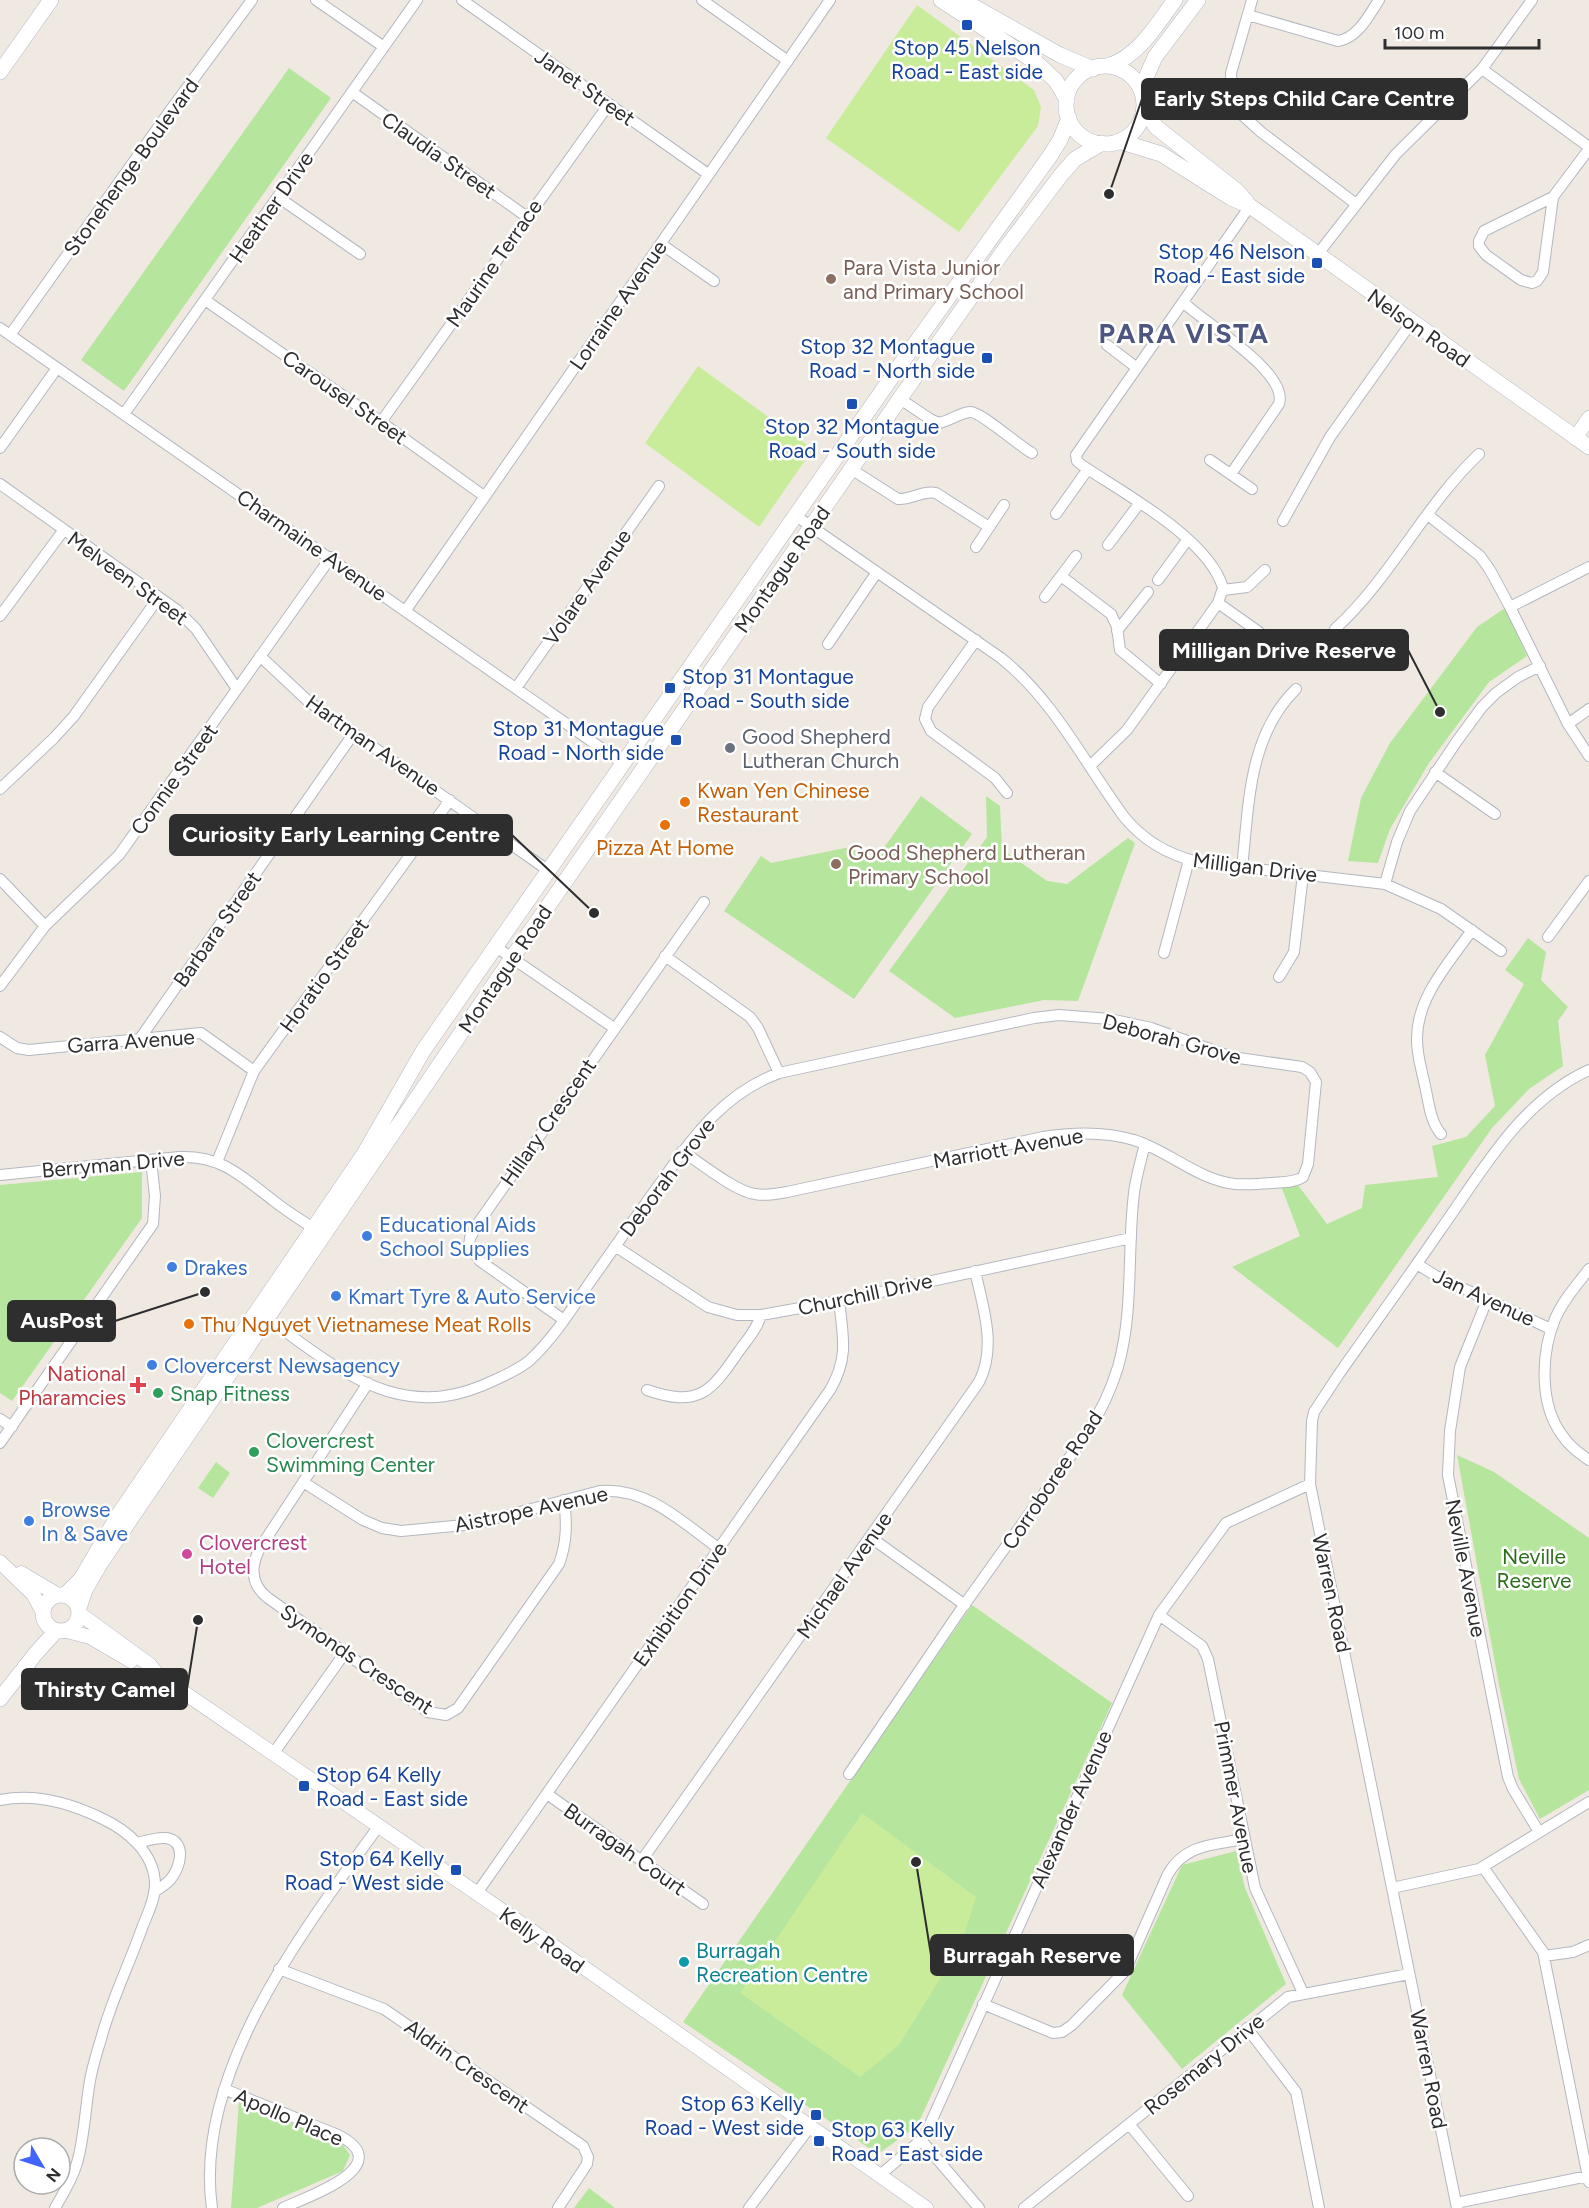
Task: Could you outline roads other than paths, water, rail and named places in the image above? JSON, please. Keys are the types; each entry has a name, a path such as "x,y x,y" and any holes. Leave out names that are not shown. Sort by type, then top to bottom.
{"main road":[{"path":"0,72 51,0"},
{"path":"941,0 1037,63 1056,81 1067,100 1069,118 1084,138 1101,143 1119,141 1136,128 1144,108 1141,89 1130,75 1122,70 1100,68 1060,55 963,0"},
{"path":"1067,100 1076,80 1130,56 1175,0"},
{"path":"1141,89 1155,57 1198,0"},
{"name":"Nelson Road","path":"1144,108 1156,127 1238,190 1250,206"},
{"name":"Montague Road","path":"79,1611 88,1584 318,1231 423,1051 951,292 1050,156 1069,118"},
{"name":"Nelson Road","path":"1119,141 1161,154 1231,198 1250,206 1411,323 1589,447"},
{"name":"Montague Road","path":"318,1231 397,1129 639,774 1005,249 1050,188 1075,159 1101,143"},
{"path":"624,764 639,774"},
{"name":"Montague Road","path":"62,1595 81,1579 119,1514 262,1315"},
{"path":"0,1692 34,1641 50,1599 62,1595 72,1599 79,1611 75,1626 62,1631 41,1647 0,1699"},
{"path":"44,1616 49,1627 62,1631"}],"street":[{"name":"Stonehenge Boulevard","path":"10,335 158,127 252,0"},
{"path":"316,0 384,47"},
{"name":"Heather Drive","path":"124,414 417,0"},
{"name":"Janet Street","path":"462,0 708,174"},
{"path":"702,0 788,61"},
{"name":"Lorraine Avenue","path":"406,610 830,0"},
{"path":"1252,0 1231,73 1232,94 1240,113 1261,132 1356,204"},
{"path":"1248,15 1332,39 1344,40 1354,34 1379,0"},
{"path":"1317,255 1404,145 1482,69 1532,0"},
{"path":"1482,69 1589,148 1553,197 1484,231 1479,241 1482,251 1521,280 1532,283 1537,281 1543,272 1553,197"},
{"name":"Claudia Street","path":"352,92 527,217"},
{"name":"Maurine Terrace","path":"381,422 609,104"},
{"path":"278,197 360,254"},
{"path":"1090,766 1122,736 1218,603 1223,590 1212,566 1188,539 1088,470 1076,458 1079,450 1250,206"},
{"path":"661,244 714,281"},
{"name":"Carousel Street","path":"205,300 484,496"},
{"path":"1183,302 1254,358 1277,385 1280,393 1279,404 1231,474"},
{"path":"1283,521 1330,437 1411,323"},
{"name":"Charmaine Avenue","path":"0,328 331,557 624,764"},
{"path":"1107,345 1137,368"},
{"path":"0,448 57,368"},
{"path":"900,399 939,423 965,413 977,413 1032,453"},
{"path":"1575,438 1589,418"},
{"path":"1335,629 1364,598 1455,479 1479,454"},
{"path":"1210,460 1252,489"},
{"path":"851,469 898,499 904,500 927,492 936,493 989,527"},
{"path":"1056,514 1088,470"},
{"name":"Melveen Street","path":"0,484 177,610 196,629 237,689"},
{"name":"Volare Avenue","path":"516,688 659,486"},
{"path":"1108,545 1139,504"},
{"path":"976,547 1004,505"},
{"path":"1428,515 1480,556 1490,570 1568,724 1589,756"},
{"name":"Milligan Drive","path":"796,516 1012,666 1034,688 1121,813 1136,831 1165,851 1189,860 1242,868 1386,884 1432,904 1501,951"},
{"path":"0,616 63,531"},
{"path":"1158,580 1188,539"},
{"path":"1045,597 1076,556"},
{"name":"Connie Street","path":"0,986 45,926 115,860 331,557"},
{"path":"1510,607 1589,567"},
{"path":"1223,590 1247,587 1265,570"},
{"path":"828,644 877,572"},
{"path":"1061,576 1109,610 1114,618 1122,653 1161,684"},
{"path":"1117,631 1148,592"},
{"path":"0,789 74,716 159,597"},
{"path":"1218,603 1259,632"},
{"path":"976,640 926,710 925,720 931,731 991,775 1007,793"},
{"name":"Hartman Avenue","path":"260,656 298,693 549,871"},
{"path":"1386,884 1405,822 1435,772 1486,702 1509,682 1540,666"},
{"path":"1242,868 1252,783 1259,748 1268,724 1296,689"},
{"path":"1568,724 1589,709"},
{"name":"Barbara Street","path":"141,1037 354,733"},
{"path":"1435,772 1495,814"},
{"name":"Horatio Street","path":"217,1162 254,1071 450,800"},
{"path":"1164,953 1189,860"},
{"path":"1279,977 1295,948 1303,874"},
{"path":"0,879 45,926"},
{"path":"1548,937 1589,881"},
{"name":"Hillary Crescent","path":"564,1320 480,1261 471,1251 469,1242 478,1222 704,902"},
{"path":"1442,1134 1433,1122 1419,1061 1418,1025 1427,996 1472,930"},
{"path":"496,947 614,1028"},
{"path":"665,956 750,1017 758,1028 779,1073"},
{"name":"Deborah Grove","path":"262,1315 319,1355 368,1383 417,1397 463,1394 500,1378 528,1361 564,1320 682,1151 711,1117 724,1104 754,1083 779,1073 1013,1022 1059,1015 1101,1018 1151,1028 1232,1057 1302,1067 1310,1072"},
{"name":"Garra Avenue","path":"0,1037 17,1048 29,1050 141,1037 201,1033 254,1071"},
{"name":"Warren Road","path":"1456,2205 1310,1484 1311,1431 1314,1412 1510,1131 1550,1093 1589,1070"},
{"name":"Marriott Avenue","path":"682,1151 748,1193 765,1195 1057,1135 1098,1133 1124,1137 1145,1144 1204,1175 1227,1183 1247,1184 1299,1179 1303,1177 1308,1164 1316,1091 1314,1077 1310,1072"},
{"name":"Corroboree Road","path":"849,1774 1087,1433 1109,1392 1121,1354 1127,1311 1134,1194 1145,1144"},
{"name":"Berryman Drive","path":"0,1175 188,1156 217,1162 235,1171 318,1231"},
{"path":"0,1443 153,1224 155,1202 151,1160"},
{"name":"Churchill Drive","path":"615,1246 708,1307 724,1312 761,1315 839,1301 1131,1238"},
{"name":"Jan Avenue","path":"1417,1264 1487,1300 1551,1329"},
{"path":"1589,1269 1563,1304 1551,1329 1545,1361 1549,1404 1562,1436 1589,1460"},
{"name":"Michael Avenue","path":"642,1860 983,1374 988,1356 988,1336 975,1271"},
{"name":"Neville Avenue","path":"1487,1300 1460,1366 1450,1431 1448,1480 1508,1778 1539,1832"},
{"name":"Exhibition Drive","path":"477,1893 835,1382 844,1352 839,1301"},
{"path":"647,1390 666,1396 682,1397 697,1395 712,1388 756,1328 761,1315"},
{"name":"Symonds Crescent","path":"368,1383 255,1557 254,1579 260,1592 428,1712 440,1715 453,1713 458,1708 559,1564 566,1531 564,1500"},
{"path":"0,1419 12,1427"},
{"name":"Aistrope Avenue","path":"303,1482 363,1520 393,1530 459,1527 611,1490 640,1495 664,1509 718,1548"},
{"name":"Alexander Avenue","path":"879,2175 921,2140 926,2133 1159,1615 1226,1522 1310,1484"},
{"path":"870,1537 965,1605"},
{"path":"4,1565 62,1595"},
{"path":"4,1565 33,1594 44,1616"},
{"name":"Kelly Road","path":"79,1611 150,1665 157,1674"},
{"name":"Primmer Avenue","path":"1159,1615 1202,1646 1208,1659 1258,1898 1303,1993"},
{"name":"Kelly Road","path":"62,1631 90,1637 145,1670 157,1674 477,1893 926,2208"},
{"path":"273,1754 344,1654"},
{"name":"Burragah Court","path":"547,1794 703,1904"},
{"path":"0,1800 35,1797 86,1811 114,1824 137,1843 149,1862 154,1877 154,1892 104,2027 89,2085 76,2165 70,2181 54,2208"},
{"path":"1392,1888 1483,1867 1589,1802"},
{"path":"212,2208 209,2184 210,2154 217,2115 224,2089 246,2035 279,1969 378,1827"},
{"path":"137,1843 166,1838 177,1844 179,1848 180,1862 177,1870 170,1880 154,1892"},
{"path":"983,2004 1053,2033 1062,2032 1072,2025 1125,1971 1168,1874 1177,1860 1197,1848 1244,1839"},
{"path":"1456,2205 1588,2179 1544,1956 1539,1945 1483,1867"},
{"path":"1544,1956 1567,1953 1589,1945"},
{"name":"Aldrin Crescent","path":"279,1969 384,2009 583,2146 588,2157 587,2164 558,2208"},
{"name":"Rosemary Drive","path":"1024,2208 1288,1997 1409,1974"},
{"path":"1247,2028 1295,2090 1319,2208"},
{"name":"Apollo Place","path":"224,2089 338,2135 348,2140 357,2151 356,2166 346,2178 283,2208"},
{"path":"1129,2124 1188,2196"},
{"path":"749,2208 810,2127"},
{"path":"921,2140 979,2208"}],"place":[{"name":"Stop 45 Nelson Road - East side","path":"967,25"},
{"name":"Early Steps Child Care Centre","path":"1109,194"},
{"name":"Stop 46 Nelson Road - East side","path":"1317,263"},
{"name":"Para Vista Junior and Primary School","path":"831,279"},
{"name":"Stop 32 Montague Road - North side","path":"987,358"},
{"name":"Stop 32 Montague Road - South side","path":"852,404"},
{"name":"Stop 31 Montague Road - South side","path":"670,688"},
{"name":"Milligan Drive Reserve","path":"1440,712"},
{"name":"Stop 31 Montague Road - North side","path":"676,740"},
{"name":"Good Shepherd Lutheran Church","path":"730,748"},
{"name":"Kwan Yen Chinese Restaurant","path":"685,802"},
{"name":"Pizza At Home","path":"665,825"},
{"name":"Good Shepherd Lutheran Primary School","path":"836,864"},
{"name":"Curiosity Early Learning Centre","path":"594,913"},
{"name":"Educational Aids School Supplies","path":"367,1236"},
{"name":"Drakes","path":"172,1267"},
{"name":"AusPost","path":"205,1292"},
{"name":"Kmart Tyre & Auto Service","path":"336,1296"},
{"name":"Thu Nguyet Vietnamese Meat Rolls","path":"189,1324"},
{"name":"Clovercerst Newsagency","path":"152,1365"},
{"name":"National Pharamcies","path":"138,1385"},
{"name":"Snap Fitness","path":"158,1393"},
{"name":"Clovercrest Swimming Center","path":"254,1452"},
{"name":"Browse In & Save","path":"29,1521"},
{"name":"Clovercrest Hotel","path":"187,1554"},
{"name":"Thirsty Camel","path":"198,1620"},
{"name":"Stop 64 Kelly Road - East side","path":"304,1786"},
{"name":"Burragah Reserve","path":"916,1862"},
{"name":"Stop 64 Kelly Road - West side","path":"456,1870"},
{"name":"Burragah Recreation Centre","path":"684,1962"},
{"name":"Stop 63 Kelly Road - West side","path":"816,2115"},
{"name":"Stop 63 Kelly Road - East side","path":"819,2141"}],"district":[{"name":"PARA VISTA","path":"1184,333"}],"park label":[{"name":"Neville Reserve","path":"1534,1568"}]}
